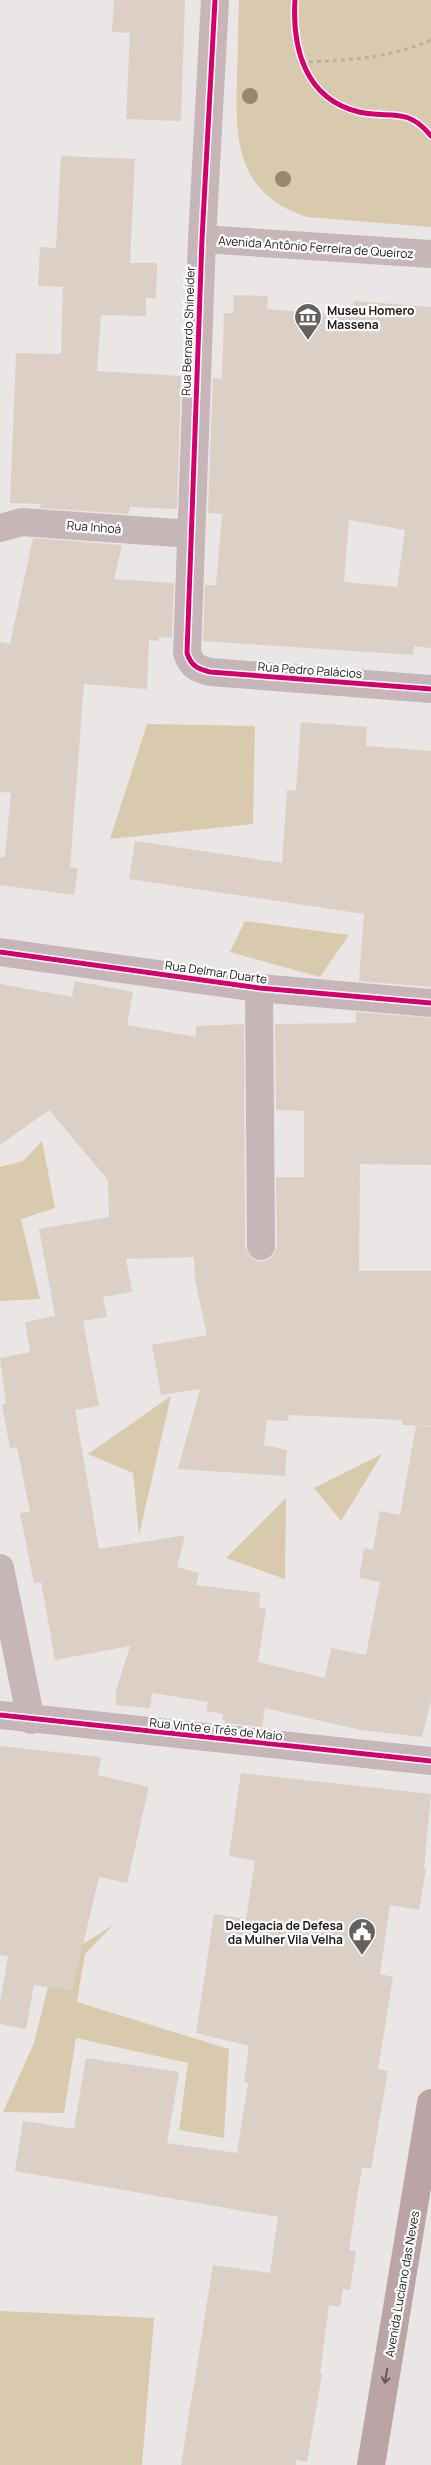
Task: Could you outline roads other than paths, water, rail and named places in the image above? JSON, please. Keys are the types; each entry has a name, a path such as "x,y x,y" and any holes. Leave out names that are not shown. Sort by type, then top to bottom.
{"main road":[{"name":"Avenida Luciano das Neves","path":"371,2465 426,2171 431,2103"}],"street":[{"name":"Rua Bernardo Shineider","path":"190,662 186,642 202,239 214,0"},
{"name":"Avenida Antônio Ferreira de Queiroz","path":"202,239 431,254"},
{"name":"Rua Inhoá","path":"0,528 22,522 190,534"},
{"name":"Rua Pedro Palácios","path":"190,662 198,669 210,672 431,689"},
{"name":"Rua Delmar Duarte","path":"0,952 258,988 431,1004"},
{"name":"Rua Delmar Duarte","path":"258,988 261,1246"},
{"path":"0,1568 31,1720"},
{"name":"Rua Vinte e Três de Maio","path":"0,1715 31,1720 431,1761"}],"place":[{"name":"Museu Homero Massena","path":"308,341"},
{"name":"Delegacia de Defesa da Mulher Vila Velha","path":"362,1956"}]}
